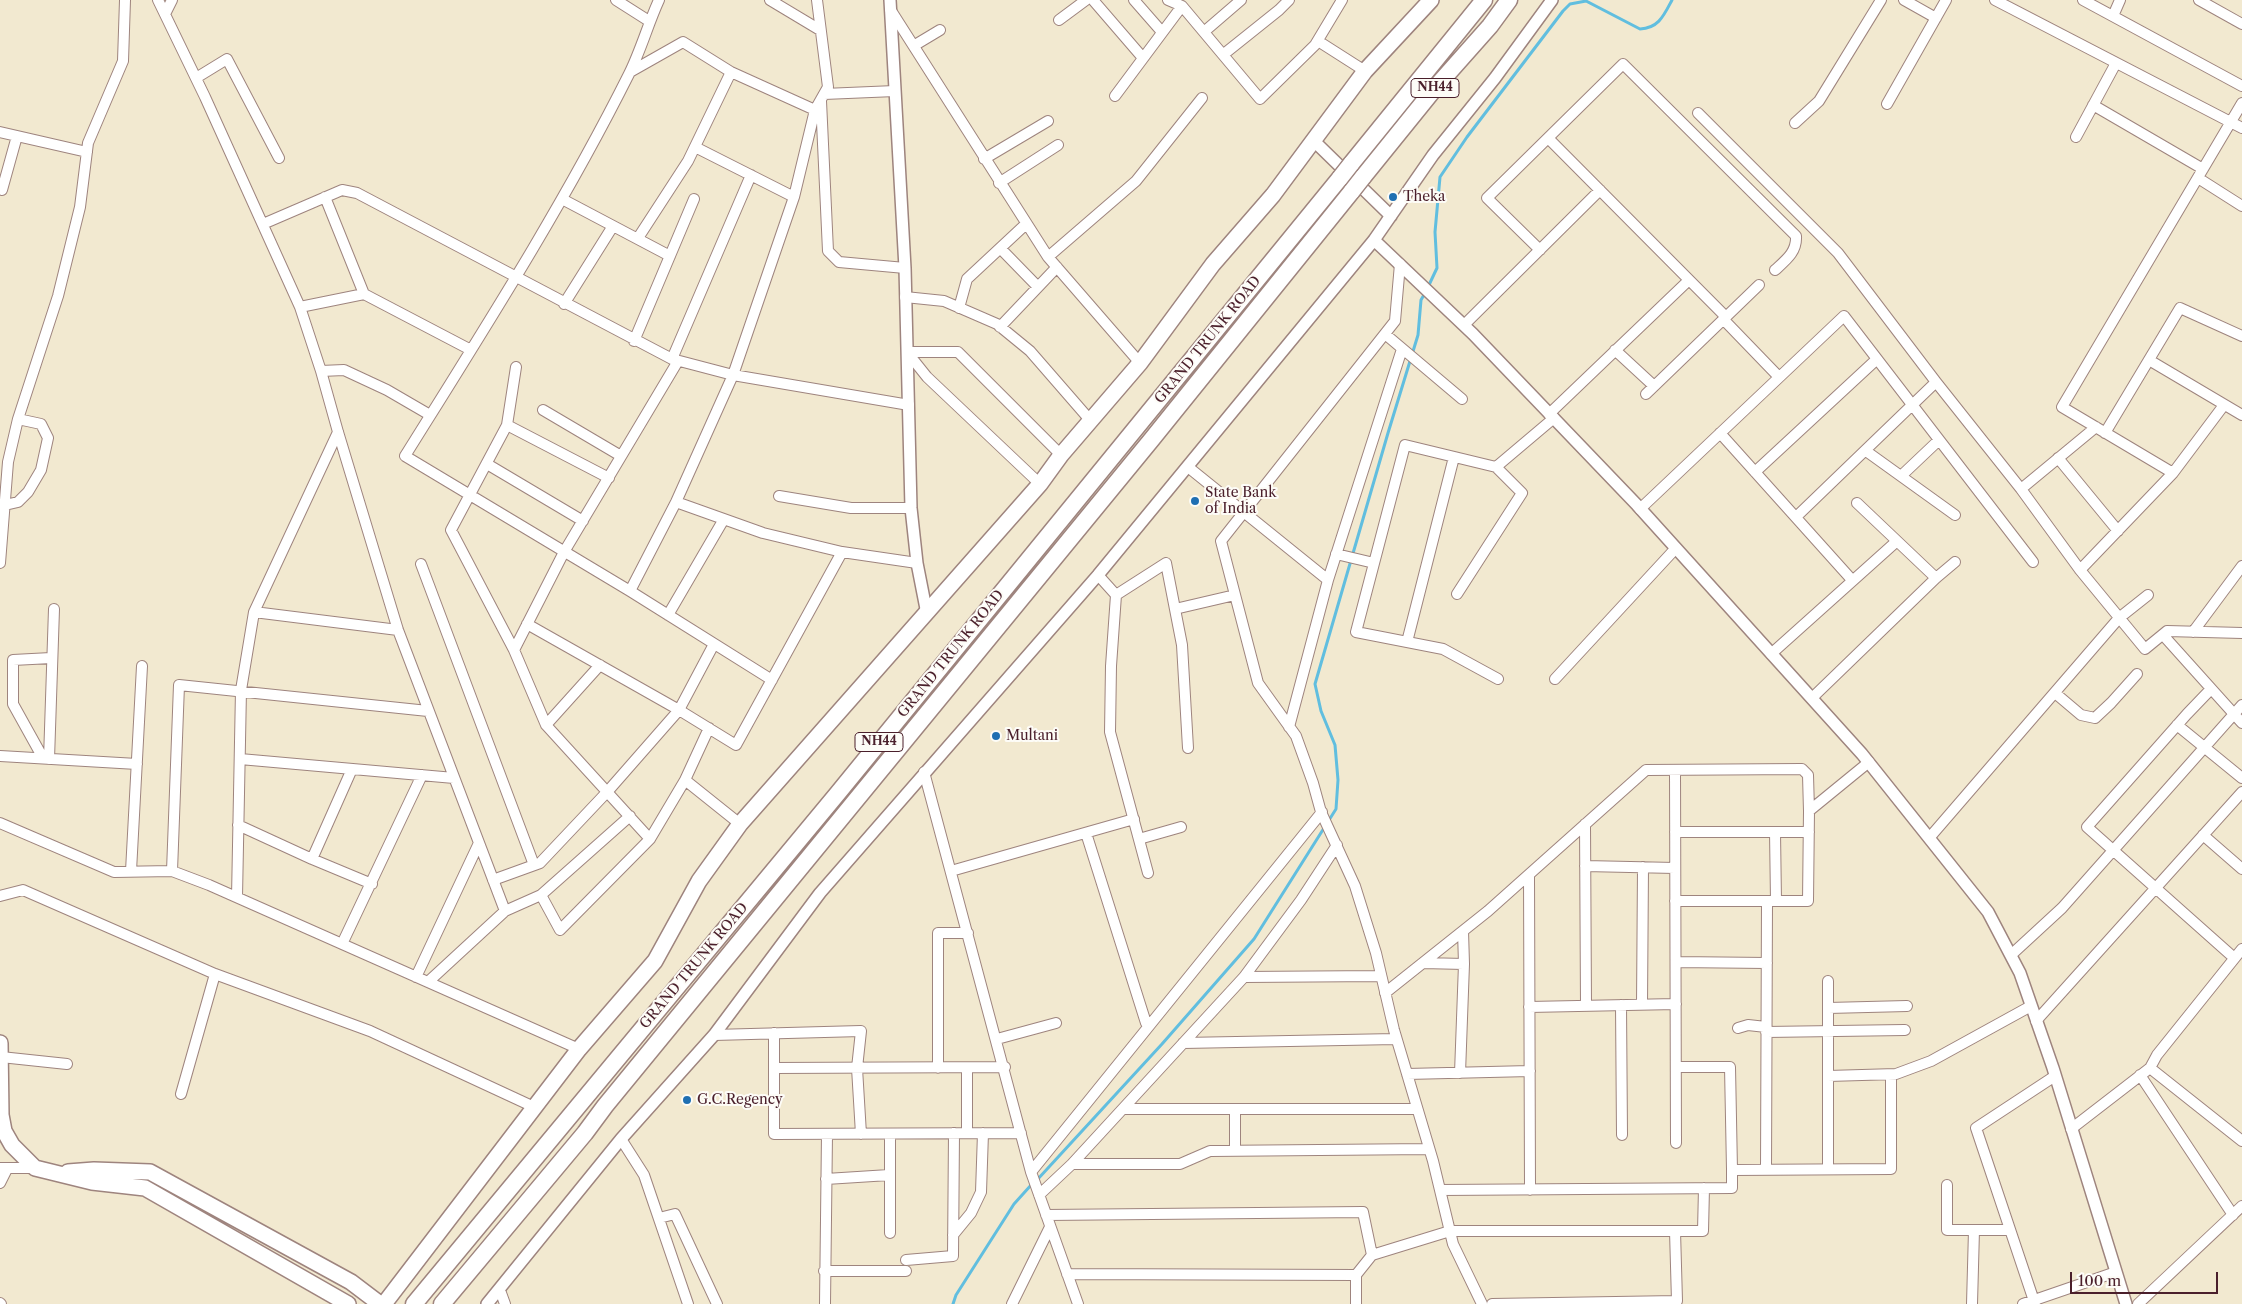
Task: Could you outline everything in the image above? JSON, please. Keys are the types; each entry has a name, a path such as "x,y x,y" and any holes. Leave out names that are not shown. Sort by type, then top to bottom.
{"highway":[{"name":"GRAND TRUNK ROAD","path":"414,1304 844,785 1484,0"},
{"name":"GRAND TRUNK ROAD","path":"442,1304 585,1133 605,1106 1152,439 1435,88 1490,26 1510,0"}],"main road":[{"path":"384,1304 579,1049 655,961 699,881 740,824 1040,484 1061,455 1140,363 1213,264 1273,195 1364,71 1431,0"},
{"path":"0,1050 0,1115 4,1131 12,1145 35,1168 92,1182 145,1188 348,1304"},
{"path":"56,1174 94,1170 150,1172 351,1282 380,1304"}],"street":[{"path":"0,563 5,505 3,489 8,462 18,419 58,296 80,207 88,143 123,61 125,0"},
{"path":"158,0 196,78 300,307 321,371 398,630 505,911"},
{"path":"165,14 172,0"},
{"path":"616,0 649,21"},
{"path":"659,0 630,72 562,199 516,278 405,456 668,614 772,680"},
{"path":"770,0 820,30"},
{"path":"630,591 676,502 733,375 794,197 816,110 828,87 817,0"},
{"path":"1059,20 1086,0"},
{"path":"1093,0 1142,58"},
{"path":"1134,0 1162,32"},
{"path":"1169,0 1182,6 1260,98 1318,41 1342,0"},
{"path":"1205,31 1241,0"},
{"path":"1224,54 1289,0"},
{"path":"486,1304 622,1138 714,1034 820,893 1098,575 1374,240 1433,155 1495,78 1552,0"},
{"path":"1795,123 1819,100 1881,0"},
{"path":"1904,0 1936,18"},
{"path":"1887,104 1946,0"},
{"path":"1995,0 2242,128"},
{"path":"2083,0 2242,86"},
{"path":"2113,16 2120,0"},
{"path":"2199,0 2242,24"},
{"path":"890,5 999,183 1048,257 1140,363"},
{"path":"890,5 905,268 911,508 927,614"},
{"path":"1115,96 1182,6"},
{"path":"915,45 940,30"},
{"path":"1318,41 1364,71"},
{"path":"630,72 684,42 730,72 816,110"},
{"path":"196,78 227,59 279,158"},
{"path":"2076,137 2116,63"},
{"path":"1540,250 1487,198 1624,64 1796,236 1796,243 1792,254 1775,270"},
{"path":"638,238 688,161 730,72"},
{"path":"823,97 895,91"},
{"path":"823,97 828,251 839,262 905,268"},
{"path":"1048,257 1136,181 1202,98"},
{"path":"2173,473 2062,407 2242,103"},
{"path":"2093,105 2200,173 2242,206"},
{"path":"1698,113 1838,252 1936,382 2021,489 2080,570 2145,649 2167,631 2242,633"},
{"path":"984,159 1048,122"},
{"path":"0,132 87,152"},
{"path":"2,190 17,136"},
{"path":"1548,138 1689,280 1779,378"},
{"path":"1313,140 1391,216"},
{"path":"999,183 1058,145"},
{"path":"695,147 794,197"},
{"path":"514,650 564,552 609,478 675,360 751,175"},
{"path":"263,224 342,190 357,193 634,341 675,360 733,375 909,405"},
{"path":"1464,325 1600,190"},
{"path":"325,197 364,294"},
{"path":"562,199 670,256"},
{"path":"634,341 694,199"},
{"path":"959,308 967,279 1026,224"},
{"path":"564,304 613,226"},
{"path":"1374,240 1464,325 1676,548 1869,762 1988,912 2020,972 2055,1076 2126,1304"},
{"path":"1000,248 1038,287"},
{"path":"1400,264 1395,321 1221,541 1258,683 1296,736 1323,815 1355,886 1381,976 1396,1039 1430,1149 1453,1244 1482,1304"},
{"path":"1000,327 1057,267"},
{"path":"1496,467 1552,416 1615,350 1689,280"},
{"path":"1646,394 1759,285"},
{"path":"300,307 364,294 471,350"},
{"path":"905,297 944,301 1000,327 1030,351 1090,420"},
{"path":"2021,489 2058,458 2100,430 2149,360 2180,308 2242,336"},
{"path":"1640,509 1844,316 2033,562"},
{"path":"1385,334 1462,400"},
{"path":"1615,350 1654,386"},
{"path":"1290,726 1328,580 1340,554 1405,351"},
{"path":"907,352 958,352 1061,455"},
{"path":"907,352 927,377 1040,484"},
{"path":"1755,472 1876,359"},
{"path":"2149,360 2242,415"},
{"path":"516,367 507,425 451,530 514,650 546,724 650,839"},
{"path":"321,371 344,370 387,390 430,415"},
{"path":"1796,517 1936,382"},
{"path":"2080,570 2173,473 2224,405"},
{"path":"543,410 621,456"},
{"path":"5,505 18,502 28,492 41,470 48,438 41,424 18,419"},
{"path":"507,425 609,478"},
{"path":"237,897 241,690 254,612 338,432"},
{"path":"1720,433 1852,580"},
{"path":"1901,476 1939,440"},
{"path":"1457,594 1522,493 1496,467 1405,445 1356,632 1443,649 1498,679"},
{"path":"1866,451 1955,515"},
{"path":"1407,642 1454,457"},
{"path":"2058,458 2118,531"},
{"path":"486,464 583,521"},
{"path":"1188,467 1328,580"},
{"path":"779,496 851,508 911,508"},
{"path":"676,502 763,533 842,552 918,563"},
{"path":"1857,503 1936,578"},
{"path":"668,614 724,519"},
{"path":"1772,654 1897,540"},
{"path":"1555,679 1676,548"},
{"path":"527,624 679,710 736,745 842,552"},
{"path":"1340,554 1374,563"},
{"path":"1812,698 1955,562"},
{"path":"1116,595 1166,563 1182,645 1188,748"},
{"path":"421,564 534,865"},
{"path":"2193,632 2240,572"},
{"path":"1098,575 1116,595 1110,666 1110,732 1148,874"},
{"path":"1175,610 1235,594"},
{"path":"1930,837 2119,618 2148,595"},
{"path":"46,758 54,609"},
{"path":"254,612 398,630"},
{"path":"2163,635 2242,723"},
{"path":"493,880 540,862 608,791 679,710 714,644"},
{"path":"46,758 13,704 13,660 51,658"},
{"path":"546,724 600,665"},
{"path":"131,871 142,666"},
{"path":"2055,692 2081,715 2095,718 2137,674"},
{"path":"172,870 179,685 428,711"},
{"path":"2211,689 2087,827 2232,956"},
{"path":"2011,955 2062,908 2242,705"},
{"path":"2177,725 2242,778"},
{"path":"541,895 560,930 650,839 685,780 709,728"},
{"path":"0,756 137,764"},
{"path":"240,759 454,778"},
{"path":"1809,811 1869,762"},
{"path":"312,860 352,769"},
{"path":"1385,993 1463,931 1646,770 1802,769 1808,775 1808,901 1676,901"},
{"path":"1675,770 1676,1143"},
{"path":"924,772 1005,1067 1032,1174 1078,1304"},
{"path":"342,944 422,775"},
{"path":"685,780 740,824"},
{"path":"2036,1021 2242,792"},
{"path":"1032,1174 1323,815"},
{"path":"428,982 505,911 541,895 630,816"},
{"path":"951,871 1134,819"},
{"path":"0,823 114,872 172,870 579,1049"},
{"path":"1585,824 1586,1006"},
{"path":"238,825 312,860 372,884"},
{"path":"1139,840 1181,827"},
{"path":"1675,832 1809,832"},
{"path":"1766,1170 1767,964 1775,832"},
{"path":"1086,833 1146,1023"},
{"path":"2203,835 2242,870"},
{"path":"416,977 479,842"},
{"path":"1038,1192 1072,1164 1244,977 1301,900 1337,845"},
{"path":"1585,866 1675,868"},
{"path":"1642,1005 1643,867"},
{"path":"1528,875 1530,1190"},
{"path":"0,896 23,890 215,974 370,1031 534,1108"},
{"path":"1460,1073 1464,964 1463,931"},
{"path":"938,1068 938,933 968,932"},
{"path":"2071,1129 2150,1068 2157,1056 2242,949"},
{"path":"1676,962 1767,964"},
{"path":"1423,963 1464,964"},
{"path":"181,1094 215,974"},
{"path":"1244,977 1381,976"},
{"path":"1828,981 1828,1169"},
{"path":"1529,1007 1676,1004"},
{"path":"1621,1005 1622,1135"},
{"path":"1828,1008 1908,1006"},
{"path":"1828,1076 1891,1075 1931,1060 2031,1006"},
{"path":"997,1039 1056,1023"},
{"path":"1738,1028 1748,1024 1766,1030 1828,1032 1905,1030"},
{"path":"714,1034 861,1031 857,1068 861,1134"},
{"path":"774,1033 774,1134 1021,1133"},
{"path":"1183,1043 1396,1039"},
{"path":"0,1050 67,1064"},
{"path":"774,1068 1005,1067"},
{"path":"1440,1190 1732,1188 1730,1067 1676,1067"},
{"path":"967,1068 967,1133"},
{"path":"2150,1068 2242,1141"},
{"path":"1407,1074 1530,1071"},
{"path":"1732,1170 1891,1169 1891,1075"},
{"path":"2035,1302 1976,1128 2055,1076"},
{"path":"2140,1076 2233,1215"},
{"path":"1122,1109 1418,1109"},
{"path":"1235,1109 1235,1151"},
{"path":"906,1260 953,1256 954,1133"},
{"path":"953,1235 972,1213 981,1192 983,1133"},
{"path":"825,1304 826,1134"},
{"path":"890,1134 890,1233"},
{"path":"622,1138 644,1175 688,1304"},
{"path":"1072,1164 1180,1164 1210,1152 1430,1149"},
{"path":"0,1183 4,1169 35,1168"},
{"path":"826,1179 890,1176"},
{"path":"1947,1185 1948,1230 2010,1230"},
{"path":"1356,1304 1356,1275 1372,1254 1450,1230 1704,1231 1704,1188"},
{"path":"2138,1304 2242,1206"},
{"path":"1046,1215 1363,1212 1372,1254"},
{"path":"659,1218 675,1214 717,1304"},
{"path":"1012,1304 1050,1227"},
{"path":"1972,1304 1974,1230"},
{"path":"1492,1304 1677,1301 1675,1231"},
{"path":"824,1271 906,1272"},
{"path":"2023,1304 2035,1302 2116,1272"},
{"path":"1067,1274 1356,1275"},
{"path":"500,1293 505,1304"}],"waterway":[{"path":"1428,287 1437,268 1435,232 1440,177 1467,137 1563,11 1570,4 1586,1 1640,29 1652,26 1660,20 1672,0"},
{"path":"1037,1180 1162,1044 1254,939 1336,809 1338,780 1335,745 1321,711 1315,684 1418,335 1421,300 1425,293"},
{"path":"953,1304 956,1295 1014,1204 1032,1184"}],"place":[{"name":"Theka","path":"1393,197"},
{"name":"State Bank of India","path":"1195,501"},
{"name":"Multani","path":"996,736"},
{"name":"G.C.Regency","path":"687,1100"}]}
